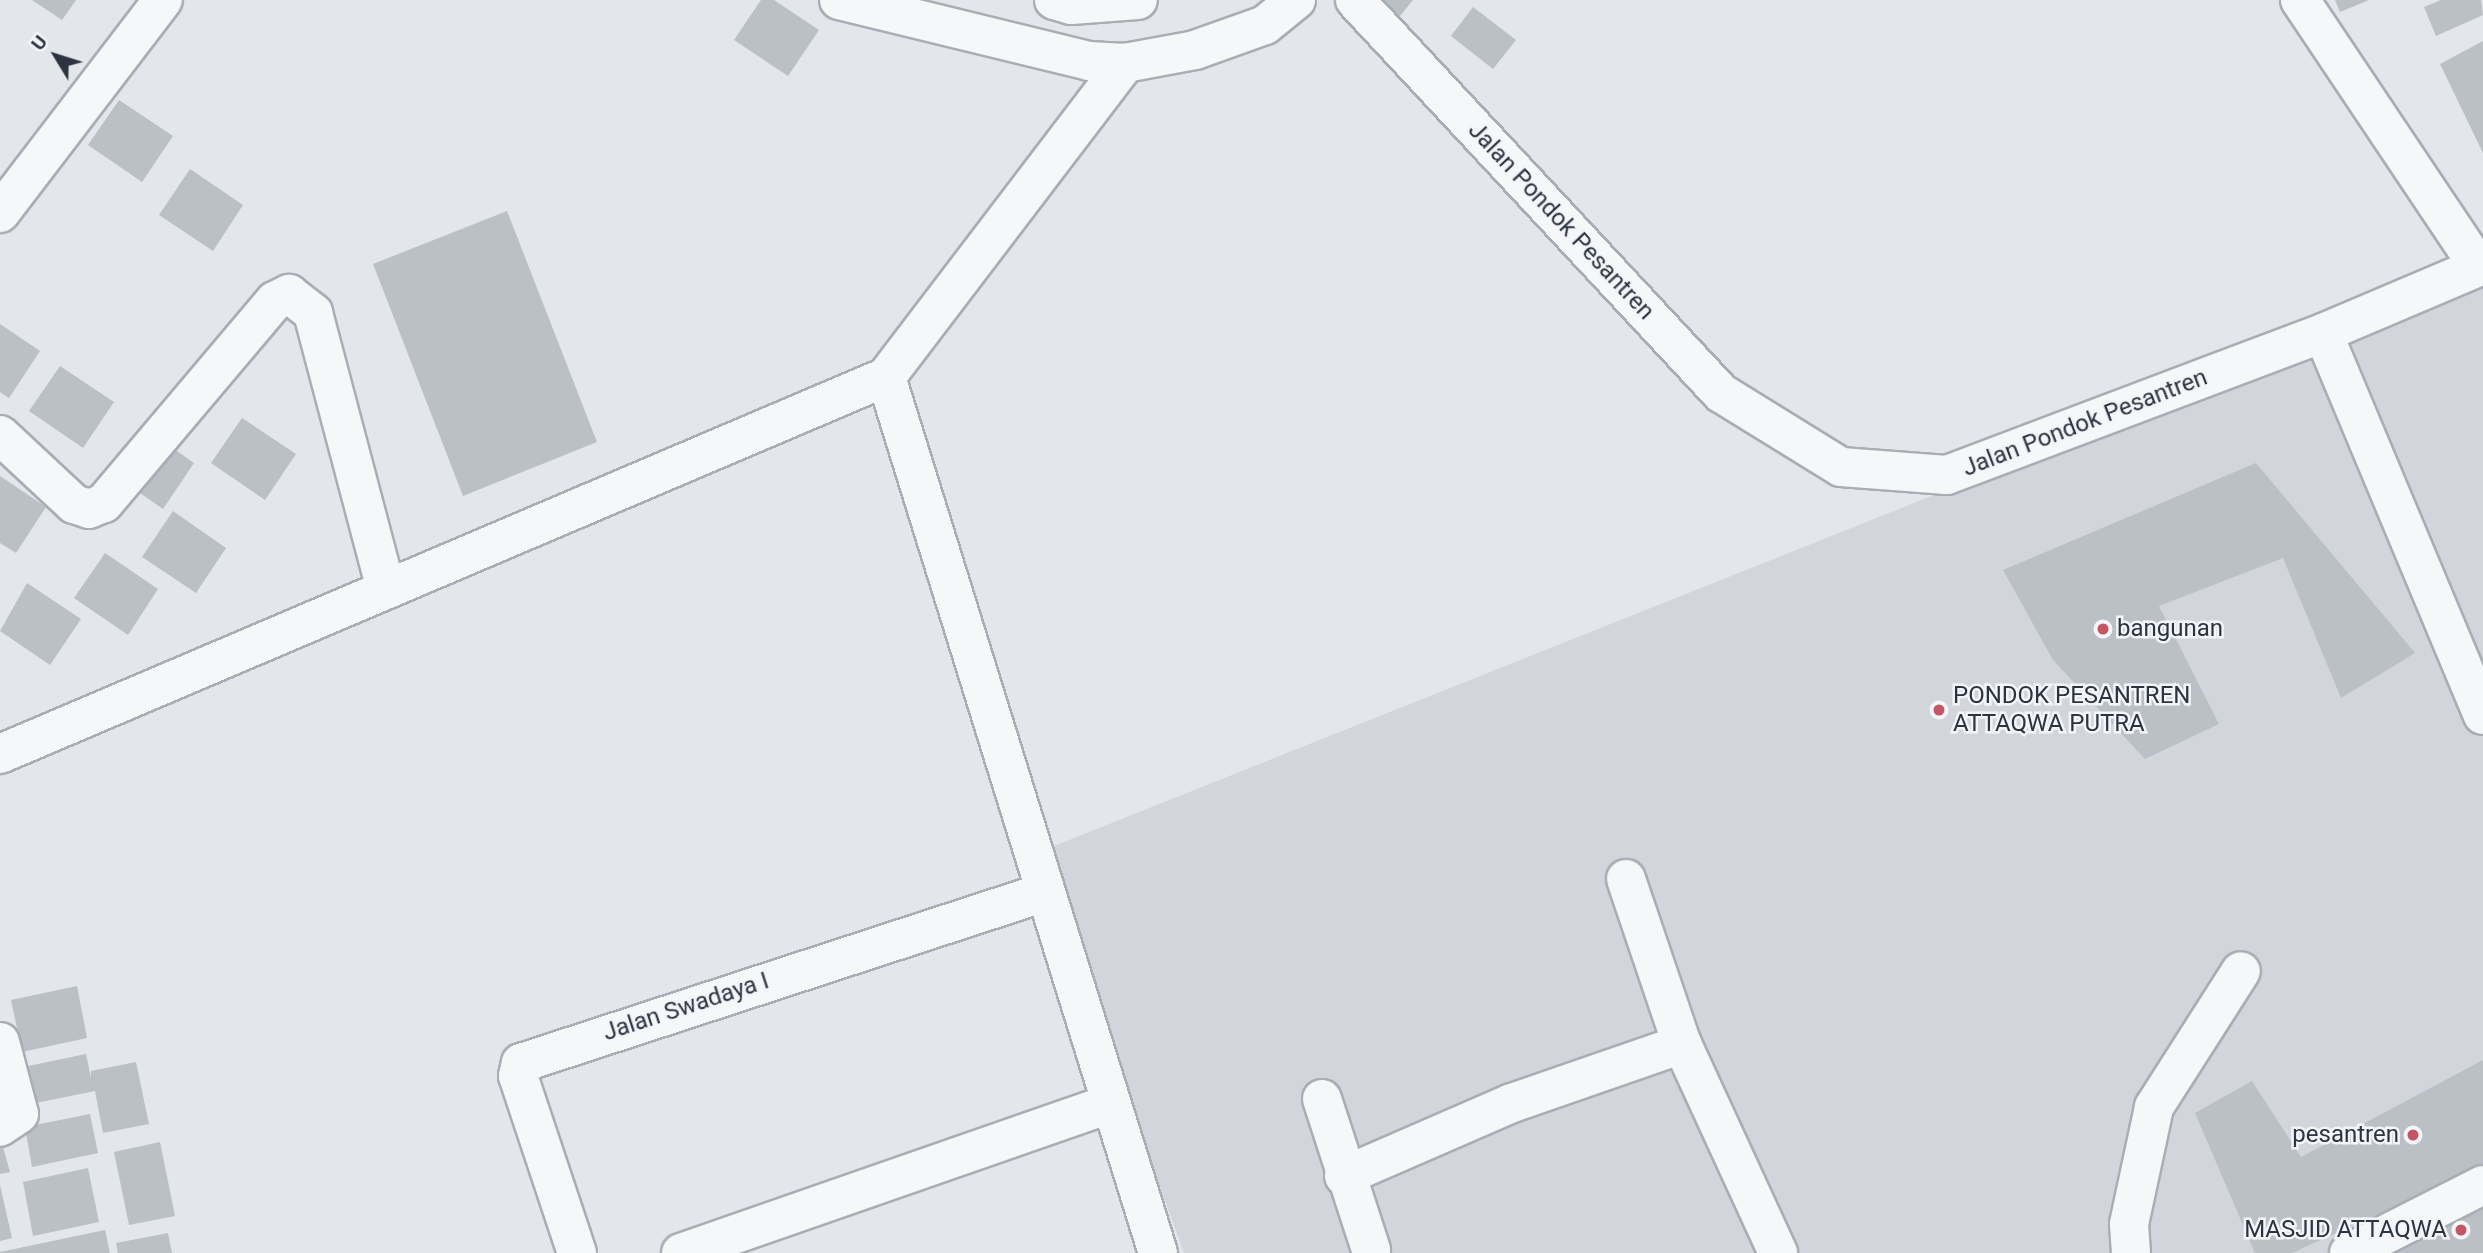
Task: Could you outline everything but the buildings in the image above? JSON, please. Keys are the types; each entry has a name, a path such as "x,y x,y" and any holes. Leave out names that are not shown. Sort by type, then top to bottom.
{"street":[{"path":"0,213 163,0"},
{"path":"839,0 1089,61 1125,63 1195,50 1265,25 1296,0"},
{"path":"1054,0 1071,5 1138,0"},
{"name":"Jalan Pondok Pesantren","path":"1355,0 1721,393 1841,467 1947,475 2323,333 2481,266"},
{"path":"2300,0 2481,266"},
{"path":"0,754 886,377 1125,63"},
{"path":"0,435 74,504 89,509 104,503 275,301 289,295 313,313 386,590"},
{"path":"2323,333 2483,715"},
{"path":"886,377 1042,893 1158,1253"},
{"path":"1626,879 1682,1044 1778,1253"},
{"name":"Jalan Swadaya I","path":"578,1253 518,1076 521,1063 1042,893"},
{"path":"2131,1253 2129,1224 2154,1107 2241,971"},
{"path":"0,1042 19,1114 0,1127"},
{"path":"1344,1176 1512,1103 1682,1044"},
{"path":"1322,1099 1344,1176 1371,1250"},
{"path":"681,1253 1110,1104"},
{"path":"2349,1253 2483,1185"}],"shaded area":[{"name":"PONDOK PESANTREN ATTAQWA PUTRA","path":"2483,284 2483,1253 1184,1253 1039,852 2403,308"}],"place":[{"name":"bangunan","path":"2103,629"},
{"name":"PONDOK PESANTREN ATTAQWA PUTRA","path":"1939,710"},
{"name":"pesantren","path":"2413,1135"},
{"name":"MASJID ATTAQWA","path":"2461,1230"}]}
